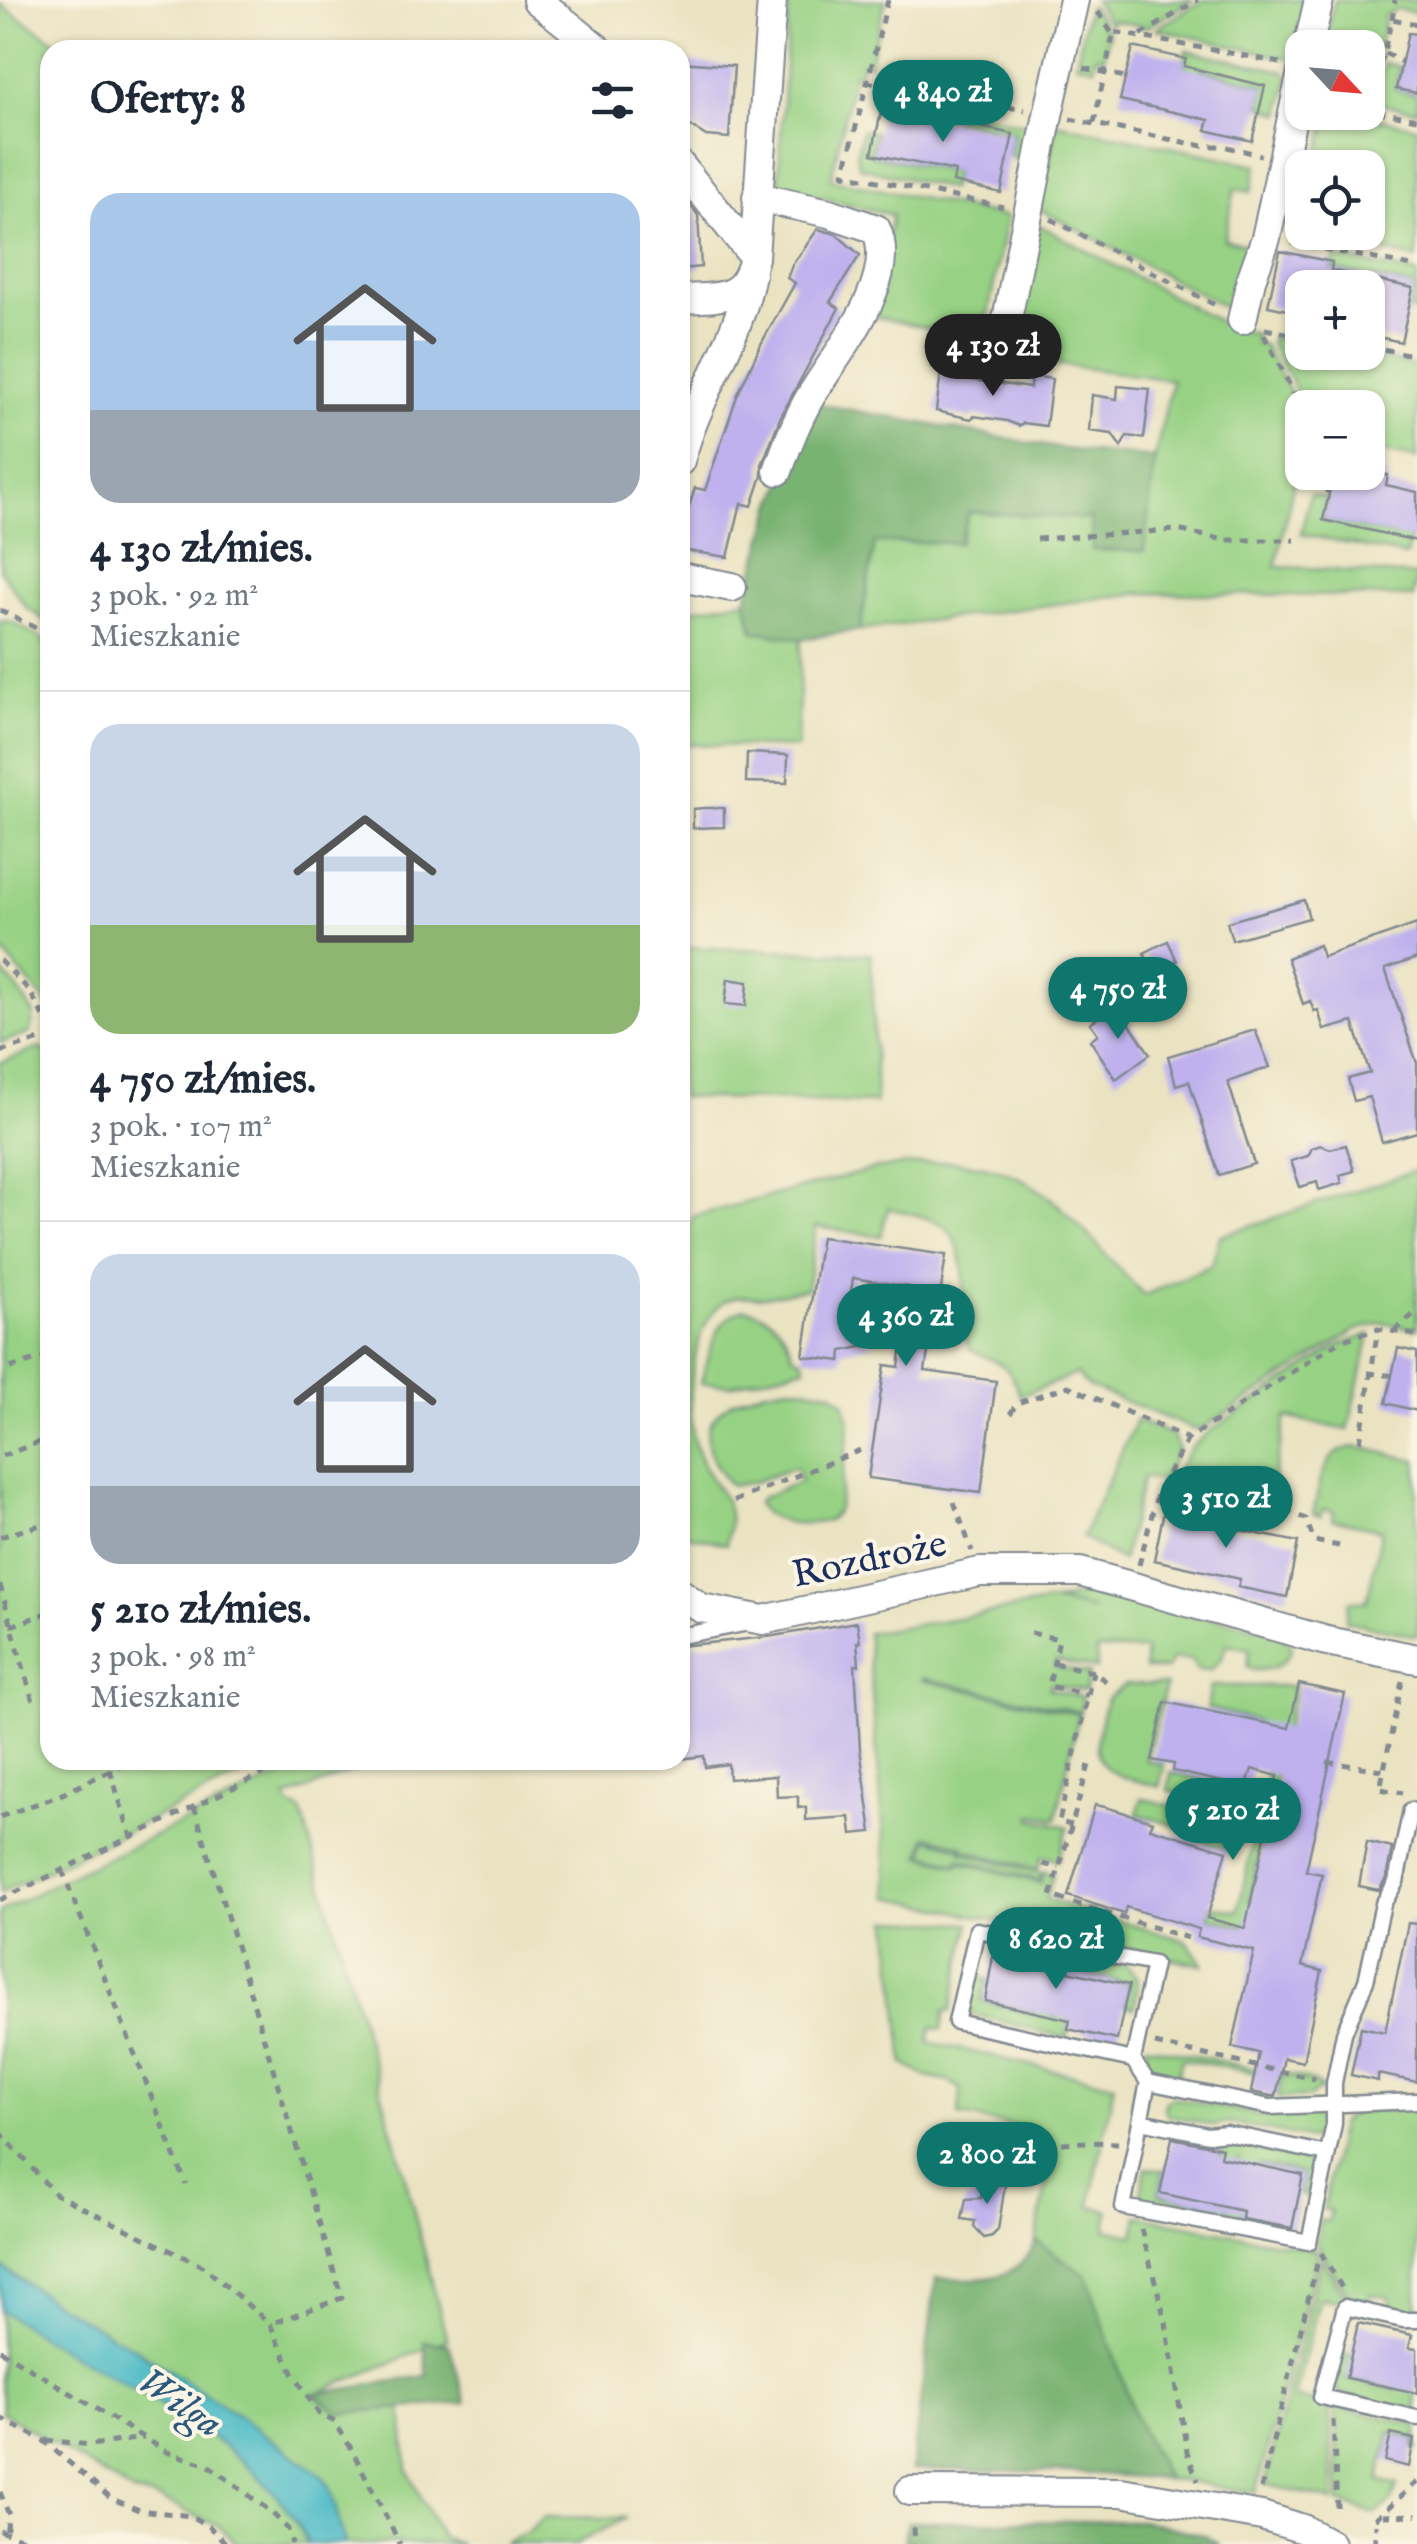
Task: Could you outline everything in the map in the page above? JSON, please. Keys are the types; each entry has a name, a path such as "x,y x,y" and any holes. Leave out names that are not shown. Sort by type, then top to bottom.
{"street":[{"path":"537,0 586,40"},
{"path":"690,429 740,314 752,265 772,0"},
{"path":"1001,349 1074,0"},
{"path":"1311,30 1319,0"},
{"path":"1242,320 1266,238 1288,130"},
{"path":"690,179 752,265"},
{"path":"758,197 859,222 876,229 881,240 868,305 810,398 792,431 778,470"},
{"path":"690,298 728,295 740,288 752,265"},
{"path":"690,578 732,587"},
{"name":"Rozdroże","path":"690,1600 702,1608 763,1620 980,1572 1080,1572 1411,1664"},
{"path":"910,2491 1121,2492 1267,2517 1303,2529 1330,2544"}],"lane":[{"path":"690,1634 763,1620"},
{"path":"1148,2082 1123,2206 1314,2247 1344,2033 1366,1981 1383,1904 1396,1882 1412,1802"},
{"path":"1133,2060 1154,1964 977,1930 956,2022 1133,2060 1148,2082 1264,2106 1417,2101"},
{"path":"1140,2120 1208,2135 1226,2132 1327,2154"},
{"path":"1417,2320 1345,2307 1321,2397 1417,2418"}],"path":[{"path":"888,0 844,174 1038,212 1242,320"},
{"path":"1090,0 1113,35 1094,123"},
{"path":"1138,37 1198,0"},
{"path":"1395,0 1385,53 1402,62"},
{"path":"1392,19 1417,24"},
{"path":"1113,35 1114,32 1285,59"},
{"path":"1072,66 1125,77"},
{"path":"1385,113 1417,119"},
{"path":"1266,238 1417,267"},
{"path":"1285,333 1260,328 1292,390"},
{"path":"1385,349 1417,356"},
{"path":"1325,490 1330,492"},
{"path":"1036,539 1178,530 1225,540 1295,540"},
{"path":"0,610 40,631"},
{"path":"0,960 28,990 40,1011"},
{"path":"0,1052 40,1040"},
{"path":"1395,1331 1417,1311"},
{"path":"1360,1442 1368,1372 1378,1329"},
{"path":"1133,1587 1158,1490 1188,1439 1340,1341 1378,1329 1417,1335"},
{"path":"10,1368 40,1359"},
{"path":"1368,1372 1397,1376"},
{"path":"1010,1414 1017,1403 1068,1386 1188,1439"},
{"path":"2,1456 40,1442"},
{"path":"734,1501 863,1449"},
{"path":"1158,1490 1291,1513 1306,1520 1314,1541 1344,1547"},
{"path":"954,1502 976,1561"},
{"path":"0,1537 40,1525"},
{"path":"0,1584 34,1705"},
{"path":"10,1626 40,1616"},
{"path":"1031,1633 1059,1639 1049,1686 1088,1694"},
{"path":"1054,1663 1093,1672 1110,1684"},
{"path":"1411,1664 1380,1789 1412,1802"},
{"path":"1072,1824 1060,1822 1093,1672"},
{"path":"1327,1762 1383,1770"},
{"path":"1089,1765 1050,1896 1188,1938"},
{"path":"0,1816 64,1794 110,1770 132,1837"},
{"path":"0,1900 263,1770"},
{"path":"194,1806 342,2298 270,2324"},
{"path":"1043,1864 1059,1868"},
{"path":"62,1870 186,2184"},
{"path":"1137,2040 1334,2083"},
{"path":"0,2132 56,2194 204,2267 270,2324 293,2374 319,2414 335,2422 352,2450 400,2544"},
{"path":"996,2177 998,2166 1012,2157 1060,2141 1136,2144"},
{"path":"1138,2210 1166,2324 1188,2452 1208,2507"},
{"path":"1314,2247 1348,2297 1345,2307"},
{"path":"1261,2490 1314,2247"},
{"path":"0,2350 166,2452 208,2465 270,2512 288,2530 292,2544"},
{"path":"1332,2399 1337,2507"},
{"path":"0,2418 43,2440 110,2498 139,2510 191,2516 227,2544"},
{"path":"43,2440 90,2445 144,2438"},
{"path":"1375,2544 1377,2520 1417,2482"},
{"path":"0,2492 9,2515 3,2532 38,2544"},
{"path":"1377,2520 1417,2515"},
{"path":"914,2528 915,2544"}],"green space":[{"path":"789,0 886,0 869,64 862,63 860,73 854,73 831,179 1007,217 983,340 872,316 892,215 778,187"},
{"path":"1094,0 1192,0 1147,27 1112,20 1110,25"},
{"path":"1203,0 1304,0 1298,30 1285,30 1285,57 1156,29"},
{"path":"1335,0 1417,0 1417,13 1397,9 1385,16 1382,30 1327,30"},
{"path":"0,4 53,40 40,40 40,617 26,607 0,570"},
{"path":"1091,6 1109,34 1104,57 1096,56 1094,67 1076,63"},
{"path":"1186,50 1284,71 1281,114 1261,106 1265,85 1201,69 1199,73 1184,69"},
{"path":"1385,63 1400,67 1395,89 1417,94 1417,111 1385,105"},
{"path":"936,104 1035,127 1028,163 1013,159 1010,153 1014,132 933,114"},
{"path":"1385,121 1417,127 1417,259 1373,250 1385,250 1385,150 1320,150 1325,130 1385,130"},
{"path":"1056,123 1257,165 1251,192 1235,189 1224,239 1251,246 1236,313 1039,209"},
{"path":"862,130 875,132 871,155 954,172 950,189 860,167 856,155"},
{"path":"1039,225 1233,329 1256,334 1255,343 1264,345 1288,390 1285,390 1285,490 1292,490 1276,566 1417,576 1413,597 1139,593 860,630 875,542 959,543 969,512 1092,519 1154,462 1172,380 1017,359 1012,354"},
{"path":"1335,257 1417,274 1417,312 1409,310 1413,287 1385,281 1385,270 1332,269"},
{"path":"1272,337 1285,340 1285,370 1385,370 1385,360 1417,366 1417,459 1385,452 1385,390 1296,390 1270,343"},
{"path":"819,404 1062,449 1155,458 1144,551 1092,550 1091,519 969,512 959,543 875,542 860,630 801,639 753,631 746,600 774,503"},
{"path":"1310,494 1327,498 1323,520 1410,536 1406,556 1301,534"},
{"path":"746,600 753,631 801,639 797,748 690,744 690,609"},
{"path":"0,620 13,622 40,638 40,996 0,948"},
{"path":"690,947 871,954 876,1103 690,1097"},
{"path":"0,970 34,1014 30,1033 0,1043"},
{"path":"40,1049 40,1770 253,1770 0,1893 0,1063"},
{"path":"950,1161 997,1169 1020,1178 1060,1206 1145,1295 1212,1265 1220,1236 1417,1170 1417,1329 1382,1323 1356,1330 1195,1430 1087,1386 1077,1374 1020,1396 1007,1370 971,1350 965,1338 961,1260 951,1233 942,1225 888,1208 881,1236 816,1227 807,1289 731,1298 713,1313 703,1329 692,1372 691,1417 698,1453 727,1504 729,1527 726,1544 690,1535 690,1223 694,1216 878,1168"},
{"path":"746,1309 776,1324 793,1354 804,1360 805,1367 730,1385 701,1383 720,1328 735,1313"},
{"path":"1370,1334 1348,1430 1286,1417 1268,1504 1182,1485 1185,1473 1176,1471 1192,1446 1209,1432 1338,1346"},
{"path":"792,1386 832,1392 844,1402 850,1423 838,1509 828,1521 779,1520 757,1503 801,1481 796,1467 731,1486 715,1464 708,1444 709,1428 716,1415 730,1404"},
{"path":"1136,1420 1173,1435 1178,1449 1162,1481 1143,1477 1122,1561 1082,1537"},
{"path":"1357,1447 1417,1460 1417,1636 1346,1621 1349,1601 1367,1601 1382,1530 1332,1519 1334,1511 1323,1509 1321,1516 1313,1514 1329,1461 1345,1449"},
{"path":"1085,1594 1281,1631 1292,1648 1281,1664 1259,1670 1247,1665 1250,1649 1226,1644 1222,1659 1211,1670 1197,1670 1191,1660 1172,1659 1167,1669 1145,1669 1145,1650 1097,1650 1096,1669 1056,1661 1055,1667 1089,1674 1085,1691 1051,1684 1049,1689 1083,1697 1080,1712 923,1678 1079,1714 1056,1819 1032,1815 1032,1819 1068,1827 1058,1860 1042,1856 1038,1869 963,1850 964,1846 927,1836 921,1856 1041,1883 1044,1871 1053,1874 1046,1899 1187,1941 1203,1965 889,1897 867,1633 1052,1602 1094,1610 1055,1601"},
{"path":"1125,1685 1166,1685 1146,1760 1164,1765 1159,1787 1112,1772 1099,1756 1097,1745 1108,1697"},
{"path":"1211,1686 1295,1686 1284,1736 1256,1730 1257,1721 1207,1708"},
{"path":"1269,1765 1277,1767 1249,1900 1285,1908 1279,1935 1209,1917 1213,1906 1238,1911"},
{"path":"294,1770 357,1770 286,1798 290,1806 301,1810 400,2158 447,2340 314,2394 340,2413 402,2408 407,2469 441,2537 461,2544 345,2544 330,2487 322,2476 136,2349 58,2305 0,2266 0,1912"},
{"path":"1171,1773 1245,1789 1230,1802 1210,1803 1168,1790"},
{"path":"1142,1798 1209,1819 1226,1837 1227,1849 1198,1839 1199,1833 1137,1814"},
{"path":"928,1839 1041,1873 1039,1880 924,1854"},
{"path":"889,1920 970,1923 951,2011 945,2010 942,2029 932,2027 929,2042 1114,2084 1090,2206 1109,2211 1106,2230 1134,2235 1138,2216 1314,2249 1318,2253 1256,2492 1167,2479 1135,2418 1087,2276 1036,2241 1051,2159 1036,2130 959,2116 961,2089 904,2064"},
{"path":"1050,1948 1125,1965 1136,1978 1134,2008 1125,2005 1129,1984 1062,1967 1060,1972 1046,1969"},
{"path":"974,1976 987,1979 982,2001 1033,2013 1034,2009 1051,2013 1054,2018 1070,2018 1067,2038 970,2014"},
{"path":"1146,2045 1308,2080 1322,2088 1309,2097 1278,2098 1282,2078 1182,2059 1177,2078 1158,2074 1146,2062"},
{"path":"1172,2097 1266,2116 1323,2112 1326,2126 1321,2135 1311,2139 1227,2122 1215,2126 1168,2115 1164,2109"},
{"path":"1417,2109 1417,2312 1389,2306 1390,2298 1372,2294 1369,2302 1350,2298 1316,2242 1321,2220 1328,2222 1331,2211 1323,2209 1340,2125 1345,2118 1357,2111"},
{"path":"1223,2142 1303,2159 1317,2166 1312,2195 1308,2199 1300,2193 1303,2174 1258,2164 1256,2168 1238,2164 1238,2159 1235,2163 1220,2160"},
{"path":"1146,2167 1164,2170 1159,2194 1206,2204 1208,2199 1225,2203 1228,2209 1229,2204 1244,2208 1240,2222 1147,2204 1141,2193"},
{"path":"1036,2241 1087,2276 1135,2418 1167,2479 1071,2472 912,2469 936,2278 981,2279 1007,2273 1028,2256"},
{"path":"1321,2258 1345,2297 1337,2301 1320,2298 1294,2398 1329,2405 1334,2501 1265,2484"},
{"path":"0,2310 172,2411 237,2457 289,2512 308,2544 238,2544 218,2526 159,2499 133,2493 2,2412"},
{"path":"424,2341 449,2345 466,2403 340,2413 313,2394 427,2376"},
{"path":"1340,2352 1351,2355 1350,2376 1346,2378 1396,2390 1398,2386 1415,2390 1417,2411 1340,2394 1332,2381"},
{"path":"1335,2407 1417,2424 1417,2450 1415,2438 1390,2432 1379,2480 1397,2485 1392,2501 1376,2514 1339,2502"},
{"path":"544,2517 627,2518 575,2544 503,2544 526,2533"},
{"path":"1143,2521 1203,2535 1220,2544 934,2544 904,2540 908,2522"}],"water":[{"name":"Wilga","path":"0,2266 58,2305 136,2349 322,2476 330,2487 345,2544 308,2544 289,2512 237,2457 172,2411 0,2310"}],"building":[{"path":"1408,33 1417,34 1417,93 1396,89"},
{"path":"1133,47 1186,59 1184,66 1265,86 1252,141 1206,130 1209,120 1120,100"},
{"path":"690,63 734,66 729,138 706,136 690,126"},
{"path":"884,98 933,109 932,117 1013,134 1001,193 953,182 955,171 872,154"},
{"path":"690,205 698,215 701,267 690,268"},
{"path":"818,229 836,234 860,255 830,302 839,308 780,418 752,506 741,503 728,557 690,551 690,504 695,488 705,490 737,396 795,283 787,278"},
{"path":"1280,251 1332,262 1331,270 1285,270 1285,310 1268,306"},
{"path":"1385,282 1413,288 1401,342 1385,338"},
{"path":"942,364 963,367 961,379 1030,388 1031,376 1052,379 1046,426 1019,426 936,411"},
{"path":"1118,386 1150,389 1144,438 1127,436 1121,447 1112,434 1089,431 1092,395 1117,399"},
{"path":"1385,475 1386,485 1417,492 1417,541 1323,520 1330,490 1385,490"},
{"path":"747,753 788,755 787,783 746,782"},
{"path":"724,808 724,827 693,828 693,809"},
{"path":"1304,900 1309,918 1232,940 1227,922"},
{"path":"1417,924 1417,958 1385,969 1417,1063 1417,1132 1382,1142 1369,1097 1354,1101 1348,1079 1370,1073 1353,1022 1324,1030 1318,1010 1314,1011 1310,1001 1303,1004 1287,958 1319,945 1323,957"},
{"path":"1168,941 1177,961 1154,973 1144,953"},
{"path":"728,979 748,982 746,1006 725,1004"},
{"path":"1117,1005 1150,1054 1116,1079 1090,1040 1098,1034 1090,1023"},
{"path":"1255,1030 1270,1067 1228,1082 1254,1164 1219,1175 1189,1081 1176,1085 1168,1056"},
{"path":"1321,1145 1330,1149 1346,1145 1354,1171 1340,1175 1342,1183 1319,1190 1317,1182 1300,1187 1291,1161 1308,1156 1312,1148"},
{"path":"821,1237 946,1255 939,1303 959,1315 932,1325 925,1371 996,1381 981,1493 868,1478 885,1365 899,1367 910,1287 853,1278 846,1324 871,1345 842,1351 841,1361 803,1356"},
{"path":"1398,1348 1417,1352 1417,1411 1386,1403"},
{"path":"1165,1505 1218,1516 1215,1525 1298,1542 1287,1597 1238,1587 1240,1579 1154,1560"},
{"path":"857,1622 859,1665 855,1665 860,1749 872,1832 852,1834 850,1817 806,1820 806,1807 798,1808 798,1796 777,1797 776,1776 729,1779 728,1764 705,1767 704,1756 690,1758 690,1645"},
{"path":"1299,1684 1345,1694 1306,1871 1322,1874 1302,1966 1322,1971 1303,2062 1284,2058 1276,2096 1271,2096 1251,2092 1259,2053 1232,2047 1254,1951 1197,1937 1199,1929 1126,1907 1124,1914 1068,1896 1095,1805 1153,1821 1150,1828 1227,1851 1207,1918 1245,1928 1278,1776 1252,1769 1246,1787 1173,1771 1174,1764 1152,1760 1165,1702 1289,1728"},
{"path":"1367,1842 1392,1848 1386,1878 1379,1890 1359,1886"},
{"path":"1408,1923 1417,1924 1417,2082 1378,2074 1378,2081 1351,2075 1361,2027 1385,2032"},
{"path":"995,1945 1048,1957 1046,1966 1129,1985 1117,2040 1068,2029 1070,2020 985,2001"},
{"path":"1172,2138 1222,2148 1220,2157 1303,2175 1292,2228 1242,2219 1243,2211 1160,2193"},
{"path":"985,2176 1006,2179 998,2230 984,2238 974,2227 975,2221 962,2219 966,2199 981,2198"},
{"path":"1358,2323 1412,2335 1409,2348 1417,2349 1417,2393 1346,2378"},
{"path":"1391,2434 1414,2439 1409,2467 1385,2461"}]}
